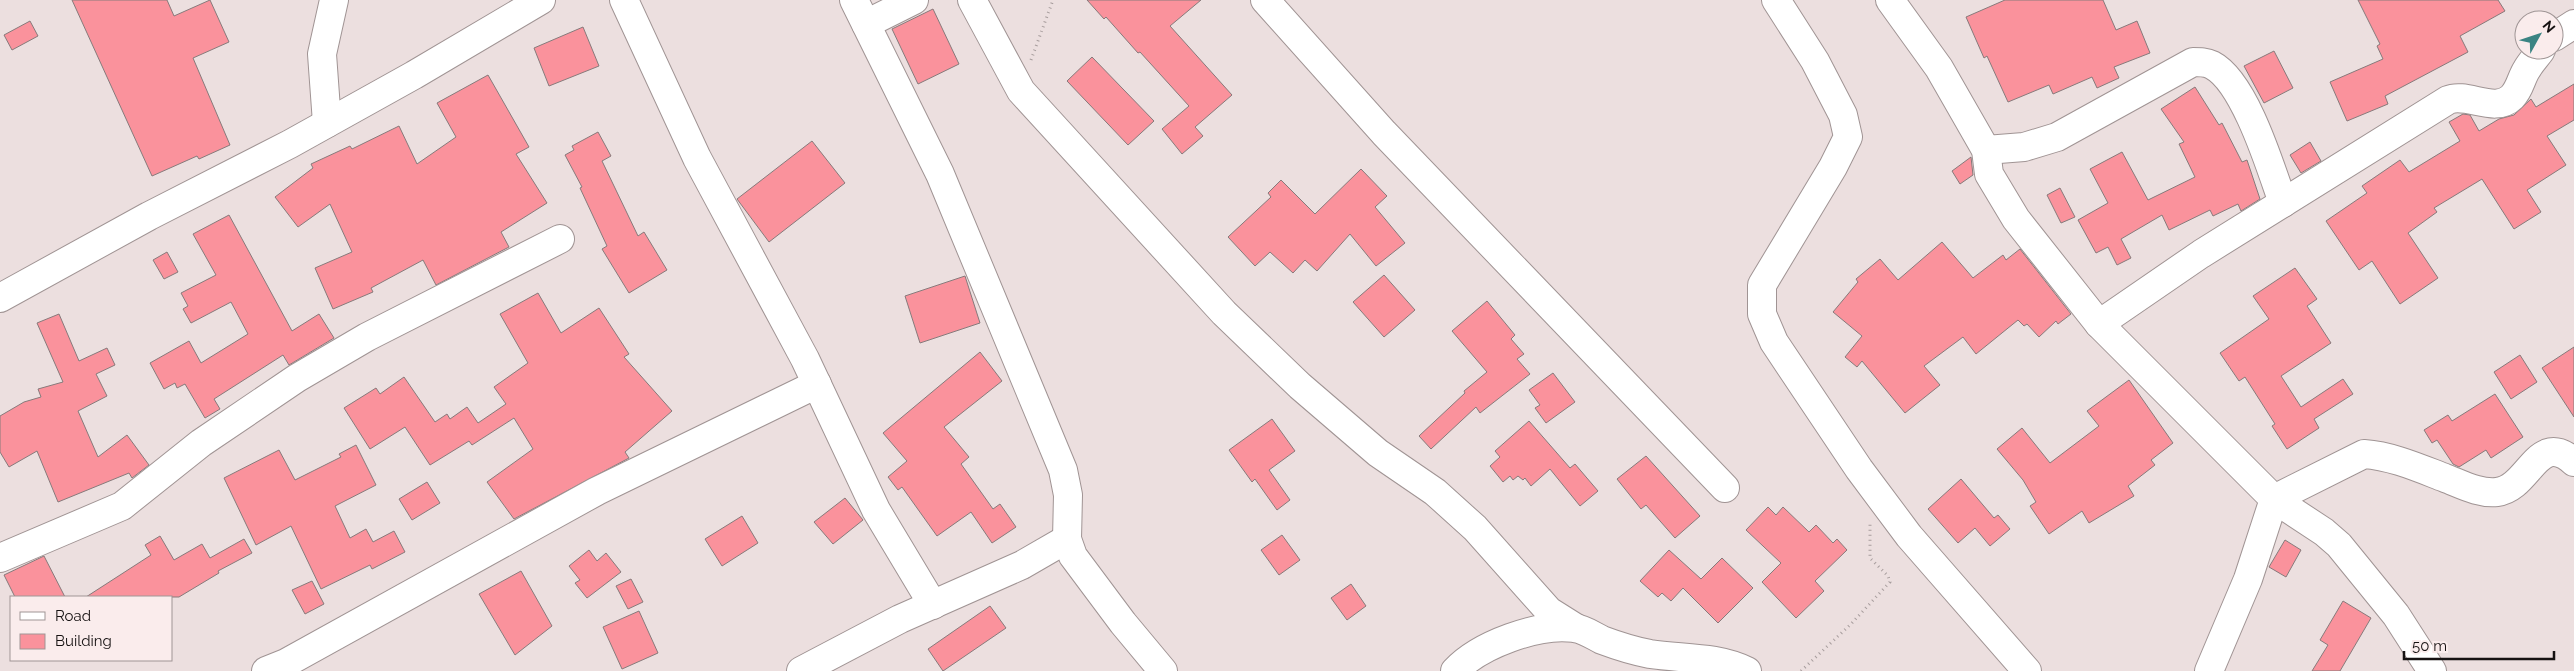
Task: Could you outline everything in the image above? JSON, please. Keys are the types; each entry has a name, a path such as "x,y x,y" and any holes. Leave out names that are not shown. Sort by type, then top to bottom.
{"street":[{"path":"327,123 322,54 334,0"},
{"path":"0,298 149,216 327,123 540,0"},
{"path":"624,0 697,158 817,384 876,510 933,605"},
{"path":"914,0 860,12 940,174 1064,470 1068,495 1066,540 1073,556 1163,671"},
{"path":"972,0 1020,91 1224,312 1293,379 1378,452 1435,492 1475,528 1550,611 1576,628 1627,649 1650,654 1716,660 1747,671"},
{"path":"1265,0 1384,133 1725,488"},
{"path":"1776,0 1816,61 1843,115 1848,137 1833,167 1762,285 1762,314 1774,342 1859,469 1909,536 2027,671"},
{"path":"1902,5 1986,150 1989,174 2016,219 2099,324 2274,499 2324,532 2339,545 2396,615 2432,671"},
{"path":"2099,324 2201,254 2448,100 2459,98 2496,104 2507,101 2516,92 2526,70 2534,60"},
{"path":"1986,150 2024,147 2057,137 2193,62 2202,62 2213,66 2224,75 2237,93 2263,144 2283,203"},
{"path":"0,558 122,506 201,443 297,378 367,337 560,240"},
{"path":"280,668 596,491 817,384"},
{"path":"2209,671 2248,579 2274,499 2364,454 2376,455 2408,464 2474,490 2496,492 2509,488 2543,454 2554,450 2566,454 2574,462"},
{"path":"802,671 900,619 1022,565 1066,540"},
{"path":"1455,671 1461,665 1489,648 1521,634 1556,628 1576,628"}],"path":[{"path":"1020,91 1053,0"},
{"path":"1801,671 1851,624 1890,582 1888,576 1870,558 1868,513"}],"building":[{"path":"72,0 167,0 174,16 210,0 229,42 193,58 230,145 199,159 197,156 152,176"},
{"path":"1087,0 1201,0 1170,26 1232,95 1195,127 1203,136 1182,154 1162,129 1189,106 1140,52 1138,53 1106,17 1104,19"},
{"path":"2005,0 2103,0 2116,30 2137,21 2150,53 2114,67 2119,78 2097,88 2092,77 2053,94 2049,85 2008,102 1987,56 1984,58 1966,17"},
{"path":"2358,0 2498,0 2505,11 2460,36 2468,52 2385,96 2388,104 2347,121 2330,82 2383,59 2377,46 2380,44"},
{"path":"933,9 959,64 918,84 892,29"},
{"path":"30,21 38,36 12,50 4,35"},
{"path":"583,27 599,66 549,86 534,48"},
{"path":"2274,51 2293,88 2264,103 2244,66"},
{"path":"1092,57 1154,121 1128,145 1067,81"},
{"path":"488,75 529,147 516,154 547,203 501,232 509,247 436,285 423,260 371,288 373,292 333,309 315,268 352,252 330,204 298,227 275,197 313,168 311,164 350,146 352,149 399,126 417,164 456,137 437,103"},
{"path":"2574,84 2574,120 2547,136 2566,165 2527,190 2541,212 2514,229 2482,179 2434,208 2437,212 2408,233 2438,278 2400,304 2372,261 2359,270 2326,221 2367,193 2362,186 2400,160 2409,172 2460,141 2449,122 2463,114 2470,115 2479,131 2499,119 2514,115 2531,99 2536,107"},
{"path":"2195,87 2219,125 2222,123 2242,162 2247,160 2260,199 2241,211 2238,204 2213,216 2210,210 2169,230 2162,215 2121,239 2131,258 2117,265 2108,247 2096,253 2078,220 2108,203 2090,169 2122,152 2148,200 2195,177 2179,144 2184,142 2161,109"},
{"path":"598,132 611,156 602,161 638,236 644,232 667,270 629,293 602,249 607,246 580,188 582,187 565,155 574,150 572,146"},
{"path":"812,141 845,183 769,242 737,199"},
{"path":"2310,142 2321,161 2301,173 2290,155"},
{"path":"1971,157 1973,175 1960,184 1952,171"},
{"path":"1361,169 1387,196 1375,207 1405,243 1376,266 1350,234 1317,271 1305,260 1293,273 1270,252 1255,266 1228,237 1271,197 1268,193 1281,180 1315,214"},
{"path":"2060,188 2075,217 2061,223 2047,195"},
{"path":"229,215 292,331 319,314 334,338 289,365 283,355 214,399 220,409 205,418 185,384 177,388 175,383 164,389 150,363 189,341 201,363 248,334 231,302 191,323 183,309 188,306 181,293 216,275 193,234"},
{"path":"1942,242 1973,278 2003,255 2006,260 2020,249 2071,314 2058,324 2056,321 2039,337 2027,324 2024,326 2018,320 1976,354 1963,337 1924,366 1940,385 1905,413 1862,361 1857,367 1845,357 1862,336 1833,312 1858,282 1856,279 1880,259 1898,280"},
{"path":"167,252 178,272 164,279 153,260"},
{"path":"2295,268 2317,299 2307,306 2331,343 2281,376 2301,407 2343,379 2353,394 2314,419 2319,428 2287,449 2272,426 2275,424 2245,377 2239,381 2220,353 2269,319 2253,296"},
{"path":"1384,275 1415,310 1384,337 1353,302"},
{"path":"965,276 980,323 920,343 905,296"},
{"path":"538,293 561,333 599,308 629,354 624,357 672,411 625,452 629,458 514,519 487,482 533,449 514,418 472,445 469,441 430,465 405,427 370,449 344,408 376,388 380,394 404,377 435,422 447,414 450,419 467,407 478,423 506,404 494,387 528,363 500,314"},
{"path":"1487,301 1515,335 1511,339 1524,354 1517,359 1530,374 1480,413 1476,407 1431,449 1419,436 1465,393 1464,391 1487,372 1452,331"},
{"path":"59,314 79,361 107,348 115,365 96,374 107,396 78,411 98,457 127,435 149,465 132,478 129,473 58,502 37,451 9,467 0,452 0,416 24,402 41,397 38,389 63,382 37,323"},
{"path":"2574,347 2574,417 2542,368"},
{"path":"980,352 1002,381 944,427 969,457 961,464 993,509 1000,504 1016,527 992,543 971,512 937,536 902,487 898,490 888,477 907,461 883,433"},
{"path":"2520,355 2537,382 2511,399 2494,372"},
{"path":"1553,373 1575,402 1546,423 1535,408 1540,405 1529,390"},
{"path":"2129,380 2173,443 2151,460 2155,465 2128,486 2134,496 2089,523 2082,511 2049,534 2030,506 2036,502 2023,480 1997,449 2022,428 2050,463 2099,426 2087,411"},
{"path":"2495,394 2523,437 2491,458 2486,450 2459,467 2453,464 2437,440 2432,443 2424,430 2448,415 2452,421"},
{"path":"1272,419 1295,451 1269,470 1290,500 1277,510 1255,479 1252,482 1229,450"},
{"path":"1529,421 1570,468 1575,464 1598,491 1580,506 1550,469 1531,486 1525,478 1523,480 1518,476 1513,480 1510,476 1503,482 1490,466 1500,457 1495,451"},
{"path":"356,445 376,485 335,506 350,538 366,529 373,542 394,531 405,552 372,569 370,565 321,589 291,526 256,545 224,478 279,450 295,480 341,457 339,454"},
{"path":"1646,456 1700,516 1675,538 1646,505 1641,509 1617,479"},
{"path":"1961,479 1994,518 1998,515 2010,529 1990,546 1975,528 1958,543 1928,509"},
{"path":"427,482 440,503 412,520 399,499"},
{"path":"845,498 863,520 833,544 814,522"},
{"path":"1768,507 1776,515 1783,507 1809,532 1816,525 1833,543 1837,539 1847,550 1815,581 1824,591 1796,618 1762,582 1781,563 1746,530"},
{"path":"742,516 758,543 722,566 705,539"},
{"path":"1282,535 1300,560 1279,575 1261,550"},
{"path":"160,536 174,560 202,544 210,558 244,539 252,553 218,571 219,573 179,597 88,596 151,555 145,545"},
{"path":"2285,540 2301,550 2286,577 2269,567"},
{"path":"589,550 597,561 606,553 621,572 587,598 575,583 580,580 569,566"},
{"path":"1669,550 1701,579 1722,558 1753,588 1718,623 1683,588 1671,601 1662,593 1658,597 1640,581"},
{"path":"44,556 64,596 14,596 4,575"},
{"path":"521,571 552,626 515,655 479,594"},
{"path":"631,579 643,602 628,609 616,586"},
{"path":"312,581 324,604 305,614 292,590"},
{"path":"1351,584 1366,606 1347,620 1331,598"},
{"path":"2343,601 2371,618 2340,671 2312,671 2328,645 2320,640"},
{"path":"990,606 1006,628 943,671 928,649"},
{"path":"639,611 658,653 622,669 603,627"}]}
